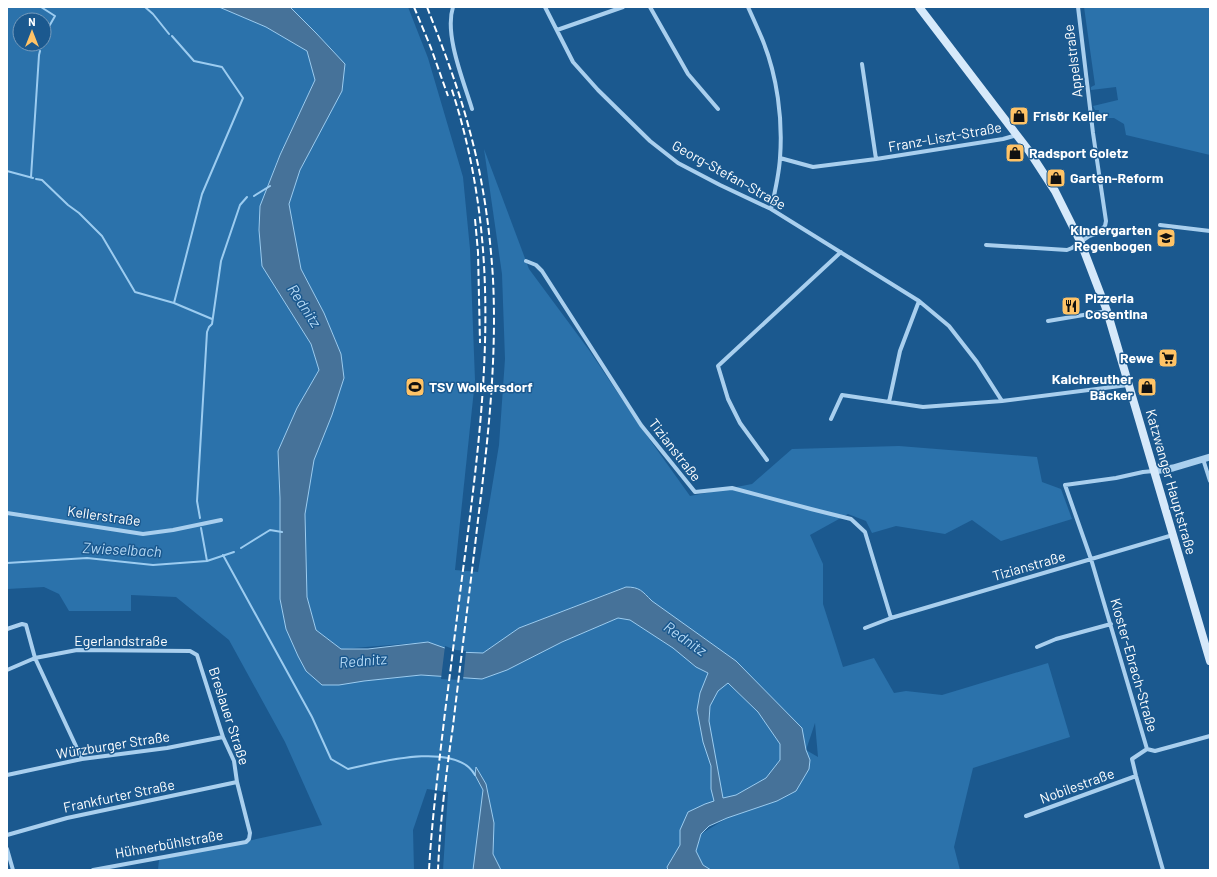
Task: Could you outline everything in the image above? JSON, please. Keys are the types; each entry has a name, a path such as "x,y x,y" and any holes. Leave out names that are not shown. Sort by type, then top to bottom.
{"main road":[{"name":"Katzwanger Hauptstraße","path":"919,7 1017,134 1055,191 1081,243 1107,311 1173,535 1207,640 1210,661"}],"street":[{"path":"453,7 451,13 451,28 454,52 472,109"},
{"name":"Georg-Stefan-Straße","path":"546,7 573,62 598,90 650,142 678,163 771,209 919,301 949,326 977,362 1002,401"},
{"path":"557,30 623,7"},
{"path":"650,7 688,74 718,109"},
{"path":"748,7 763,42 772,70 777,99 780,133 780,158 771,209"},
{"name":"Appelstraße","path":"986,245 1067,250 1081,243 1090,236 1098,233 1105,226 1106,221 1093,133 1078,7"},
{"name":"Franz-Liszt-Straße","path":"862,64 876,159"},
{"name":"Franz-Liszt-Straße","path":"780,158 813,167 876,159 1002,139 1017,134"},
{"path":"1160,226 1210,231"},
{"path":"767,460 740,423 728,398 718,366 841,252"},
{"name":"Tizianstraße","path":"526,261 536,265 542,271 642,424 695,492 732,488 811,510 850,519 866,532 891,618"},
{"path":"889,402 900,351 919,301"},
{"path":"1048,321 1107,311"},
{"path":"830,419 842,394 922,407 1002,401 1129,384"},
{"path":"1154,471 1173,468 1207,458 1210,481"},
{"name":"Kloster-Ebrach-Straße","path":"1154,471 1065,485 1091,559 1147,749 1132,759 1163,870"},
{"name":"Kellerstraße","path":"7,513 143,534 173,530 221,520"},
{"name":"Tizianstraße","path":"865,628 891,618 1173,535"},
{"path":"7,629 22,624 26,625 35,658 82,759"},
{"path":"1037,648 1056,639 1111,624"},
{"name":"Egerlandstraße","path":"7,670 35,658 77,650 190,651"},
{"name":"Breslauer Straße","path":"190,651 197,655 223,737 234,761 237,782 250,833 249,839"},
{"path":"1147,749 1155,751 1210,736"},
{"name":"Würzburger Straße","path":"7,775 82,759 167,748 223,737"},
{"name":"Nobilestraße","path":"1026,816 1136,776"},
{"name":"Frankfurter Straße","path":"7,836 67,818 101,810 237,782"},
{"name":"Hühnerbühlstraße","path":"93,870 246,842 249,839"},
{"path":"7,849 13,870"}],"shaded area":[{"path":"7,7 219,7 266,27 307,51 315,80 280,154 260,206 259,230 262,266 311,344 319,370 297,408 278,451 280,498 280,599 364,681 421,675 482,679 507,670 562,642 618,618 630,620 673,648 696,667 727,682 758,712 780,744 780,760 766,778 736,795 680,845 667,867 668,870 501,870 493,854 494,823 486,784 476,768 475,775 483,790 473,870 443,870 448,792 427,789 413,830 414,870 158,870 159,860 322,825 285,742 229,640 176,597 131,595 131,611 69,611 59,594 44,587 7,589"},
{"path":"290,7 408,7 428,58 463,177 470,249 475,380 455,570 478,572 499,445 505,359 502,274 484,149 529,269 589,350 640,426 690,496 752,484 792,449 899,446 1037,457 1042,482 1061,489 1072,519 1001,541 972,520 945,534 896,526 872,533 866,521 848,514 810,535 823,564 823,604 843,667 874,658 894,693 906,691 942,695 1048,663 1070,737 973,768 954,847 960,870 711,870 703,865 696,851 701,834 727,818 777,801 795,791 809,769 802,729 770,697 652,601 642,591 625,587 519,628 483,653 456,652 428,642 341,649 316,630 307,597 305,514 314,460 332,415 344,378 341,354 324,313 301,269 289,204 300,170 316,138 345,65","holes":["815,723 818,757 806,750"]},
{"path":"1084,7 1210,7 1210,155 1126,135 1124,124 1114,118 1098,118 1099,110 1095,110 1093,106 1118,100 1116,87 1091,90 1091,87 1095,85"}],"water":[{"name":"Rednitz","path":"219,7 290,7 345,64 342,91 300,170 289,204 301,269 324,313 341,354 344,378 332,415 314,460 305,514 307,597 316,630 341,649 368,649 428,642 456,652 483,653 519,628 626,587 640,590 652,601 736,661 802,728 806,750 810,760 809,769 796,791 777,801 727,818 709,826 701,834 696,851 703,865 711,870 668,870 667,867 680,845 680,830 688,812 714,801 711,789 711,766 703,742 697,710 700,693 708,673 696,667 673,648 630,620 618,618 562,642 507,670 482,679 421,675 339,685 322,685 306,671 298,656 286,629 280,599 280,498 278,451 297,408 319,370 311,344 262,266 259,230 260,206 280,155 315,80 307,51 266,27","holes":["728,683 758,712 780,744 780,760 766,778 736,795 723,798 709,721 710,706 718,691"]},
{"path":"476,767 486,784 494,823 493,854 501,870 473,870 483,790 475,775"}],"pier":[{"path":"445,646 456,650 466,651 463,680 441,679"}],"waterway":[{"path":"41,7 49,12"},
{"path":"145,7 153,14 169,34"},
{"path":"52,14 55,16 52,21"},
{"path":"172,36 194,61 222,67 243,98 202,194 174,303"},
{"path":"31,177 40,52"},
{"path":"7,171 33,178"},
{"path":"36,179 42,180 102,236 135,292 174,303 212,319"},
{"path":"254,196 270,186"},
{"path":"200,518 197,501 207,332 212,324 221,261 240,205 247,197"},
{"path":"201,528 207,561"},
{"path":"241,548 270,530 282,532"},
{"name":"Zwieselbach","path":"7,563 87,558 153,565 207,561 234,552"},
{"path":"223,555 312,717 331,759 348,769 397,759 435,756 452,759 465,765 475,775"}],"railway":[{"path":"414,7 431,48 448,96"},
{"path":"427,7 461,100 479,168 490,242 494,309 491,400 482,490 448,762 440,834 438,870"},
{"path":"429,870 438,771 473,495 484,378 484,262 478,204 467,146 451,87"},
{"path":"475,219 478,252 480,343"}],"place":[{"name":"Frisör Keller","path":"1019,116"},
{"name":"Radsport Goletz","path":"1015,153"},
{"name":"Garten-Reform","path":"1056,178"},
{"name":"Kindergarten Regenbogen","path":"1166,238"},
{"name":"Pizzeria Cosentina","path":"1071,306"},
{"name":"Rewe","path":"1168,358"},
{"name":"TSV Wolkersdorf","path":"415,387"},
{"name":"Kalchreuther Bäcker","path":"1147,387"}]}
